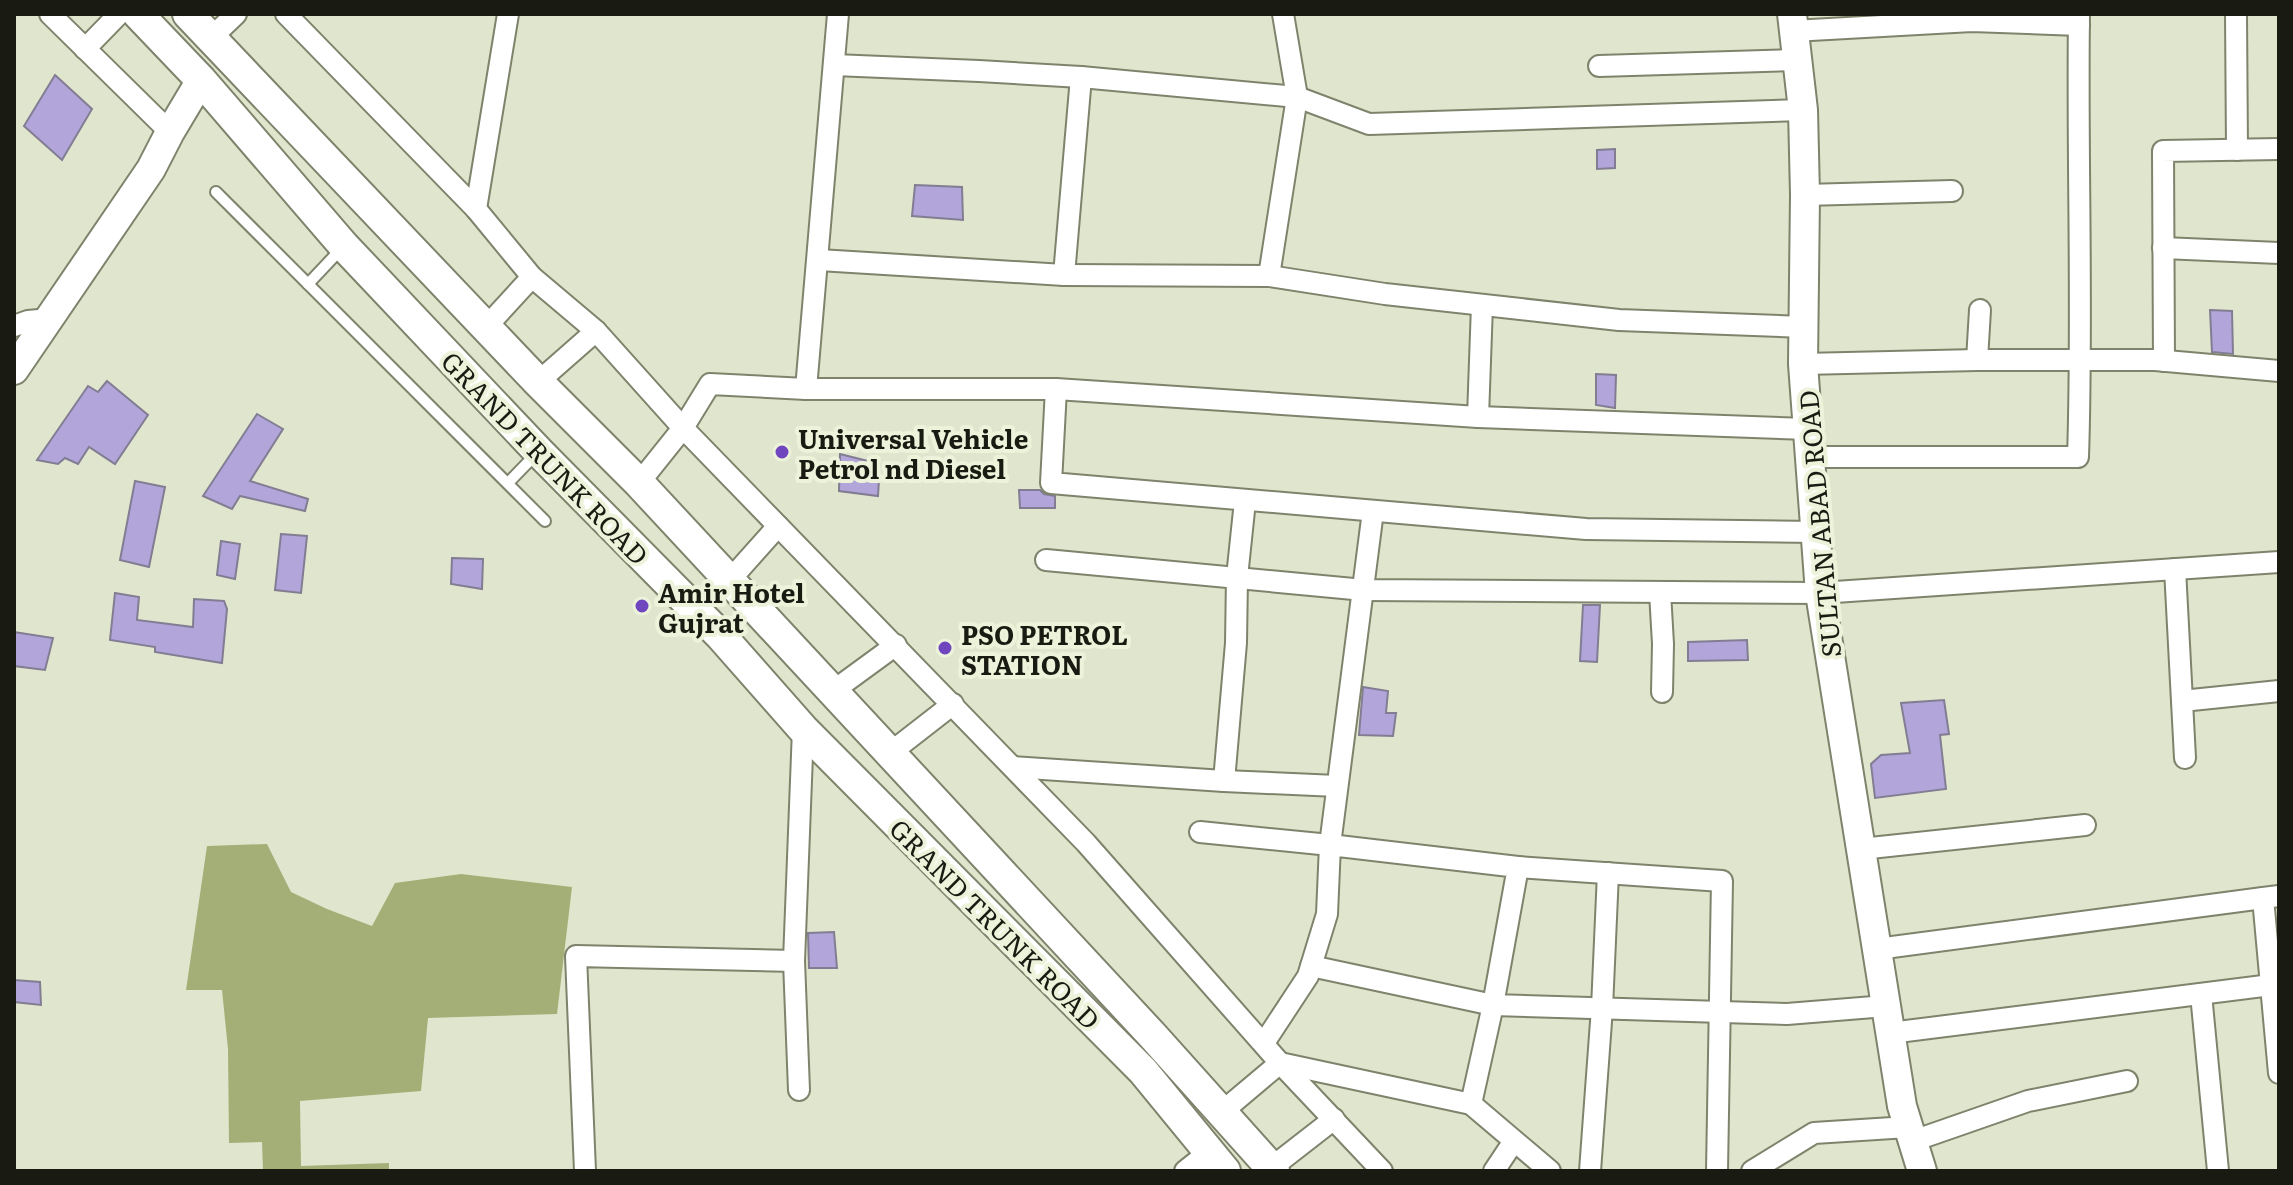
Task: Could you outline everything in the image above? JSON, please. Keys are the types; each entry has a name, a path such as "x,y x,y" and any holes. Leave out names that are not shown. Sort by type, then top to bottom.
{"main road":[{"name":"GRAND TRUNK ROAD","path":"138,14 201,80 344,246 539,452 721,636 803,729 1143,1071 1217,1161"},
{"name":"GRAND TRUNK ROAD","path":"188,14 538,382 639,483 1223,1111 1273,1169"},
{"path":"344,246 375,211"}],"street":[{"path":"50,14 170,132"},
{"path":"85,49 119,14"},
{"path":"211,38 236,14"},
{"path":"286,14 476,209 532,277 596,331 683,428 1086,843 1280,1063 1382,1171"},
{"path":"476,209 508,14"},
{"path":"806,389 838,14"},
{"path":"1269,276 1297,97 1283,14"},
{"path":"2236,14 2237,150"},
{"path":"639,483 683,428 710,384 806,389 1056,389 1809,443 2078,457 2082,359 2077,118 2079,19 1792,22"},
{"name":"SULTAN ABAD ROAD","path":"1792,22 1803,110 1803,364 1820,593 1902,1106 1922,1171"},
{"path":"1599,66 1796,60"},
{"path":"834,65 1081,77 1297,97 1369,124 1803,110"},
{"path":"1064,275 1081,77"},
{"path":"14,370 151,169 201,80"},
{"path":"2164,361 2163,151 2279,149"},
{"path":"1805,195 1952,191"},
{"path":"2163,248 2279,253"},
{"path":"819,260 1064,275 1269,276 1385,294 1619,320 1804,327"},
{"path":"486,327 532,277"},
{"path":"1478,417 1482,305"},
{"path":"1977,360 1980,310"},
{"path":"14,326 50,319"},
{"path":"538,382 596,331"},
{"path":"1803,364 2082,359 2164,361 2279,371"},
{"path":"1056,389 1051,483 1586,529 1815,532"},
{"path":"1224,781 1245,501"},
{"path":"1264,1043 1308,976 1327,914 1330,845 1373,511"},
{"path":"729,581 778,526"},
{"path":"1046,560 1364,590 1820,593 2279,562"},
{"path":"2175,569 2185,758"},
{"path":"1660,592 1662,692"},
{"path":"833,691 896,645"},
{"path":"2182,701 2279,691"},
{"path":"890,753 953,704"},
{"path":"799,1090 794,961 803,729"},
{"path":"1013,767 1337,786"},
{"path":"1861,849 2085,825"},
{"path":"1200,832 1518,867 1722,881 1717,1171"},
{"path":"1471,1104 1518,867"},
{"path":"1590,1171 1608,873"},
{"path":"1877,949 2271,897 2279,1073"},
{"path":"585,1171 576,956 794,961"},
{"path":"1311,966 1493,1005 1888,1020 2201,994 2275,984"},
{"path":"2201,994 2218,1171"},
{"path":"1223,1111 1280,1063"},
{"path":"1280,1063 1471,1104 1550,1171"},
{"path":"1752,1171 1814,1133 1910,1134 2028,1101 2127,1081"},
{"path":"1273,1169 1334,1119"},
{"path":"1494,1171 1514,1141"},
{"path":"1185,1171 1217,1161"}],"lane":[{"path":"216,192 545,521"},
{"path":"308,284 344,246"},
{"path":"508,483 539,452"}],"shaded area":[{"path":"267,844 291,892 372,926 395,883 461,874 572,887 557,1014 428,1018 421,1091 300,1101 301,1166 389,1163 389,1171 263,1171 262,1142 229,1143 228,1049 222,990 186,990 207,846"}],"building":[{"path":"55,75 92,109 62,160 24,126"},
{"path":"1615,149 1615,168 1597,169 1597,150"},
{"path":"915,185 962,187 963,220 912,216"},
{"path":"2210,310 2232,311 2233,354 2212,352"},
{"path":"1596,374 1616,375 1615,408 1596,405"},
{"path":"107,381 148,415 115,464 89,447 78,464 65,458 58,464 37,460 88,386 98,392"},
{"path":"257,414 283,429 250,481 308,499 305,511 240,496 232,509 203,496"},
{"path":"840,454 880,464 878,496 839,491"},
{"path":"135,481 165,487 149,567 120,560"},
{"path":"1019,490 1040,490 1055,496 1055,508 1020,508"},
{"path":"281,534 307,536 301,593 275,590"},
{"path":"221,541 240,544 235,579 217,575"},
{"path":"452,558 483,559 482,589 451,584"},
{"path":"115,593 139,597 137,620 193,627 194,599 224,601 227,609 222,663 155,652 155,647 110,640"},
{"path":"1583,605 1600,605 1597,662 1580,661"},
{"path":"14,632 53,638 45,670 14,666"},
{"path":"1747,640 1748,660 1688,661 1688,642"},
{"path":"1363,687 1388,691 1386,713 1396,713 1393,736 1359,735"},
{"path":"1944,700 1949,734 1940,735 1946,789 1875,798 1871,764 1881,755 1910,753 1901,703"},
{"path":"834,932 837,968 809,968 808,933"},
{"path":"14,980 40,982 41,1005 14,1002"}],"place":[{"name":"Universal Vehicle Petrol nd Diesel","path":"782,452"},
{"name":"Amir Hotel Gujrat","path":"642,606"},
{"name":"PSO PETROL STATION","path":"945,648"}]}
